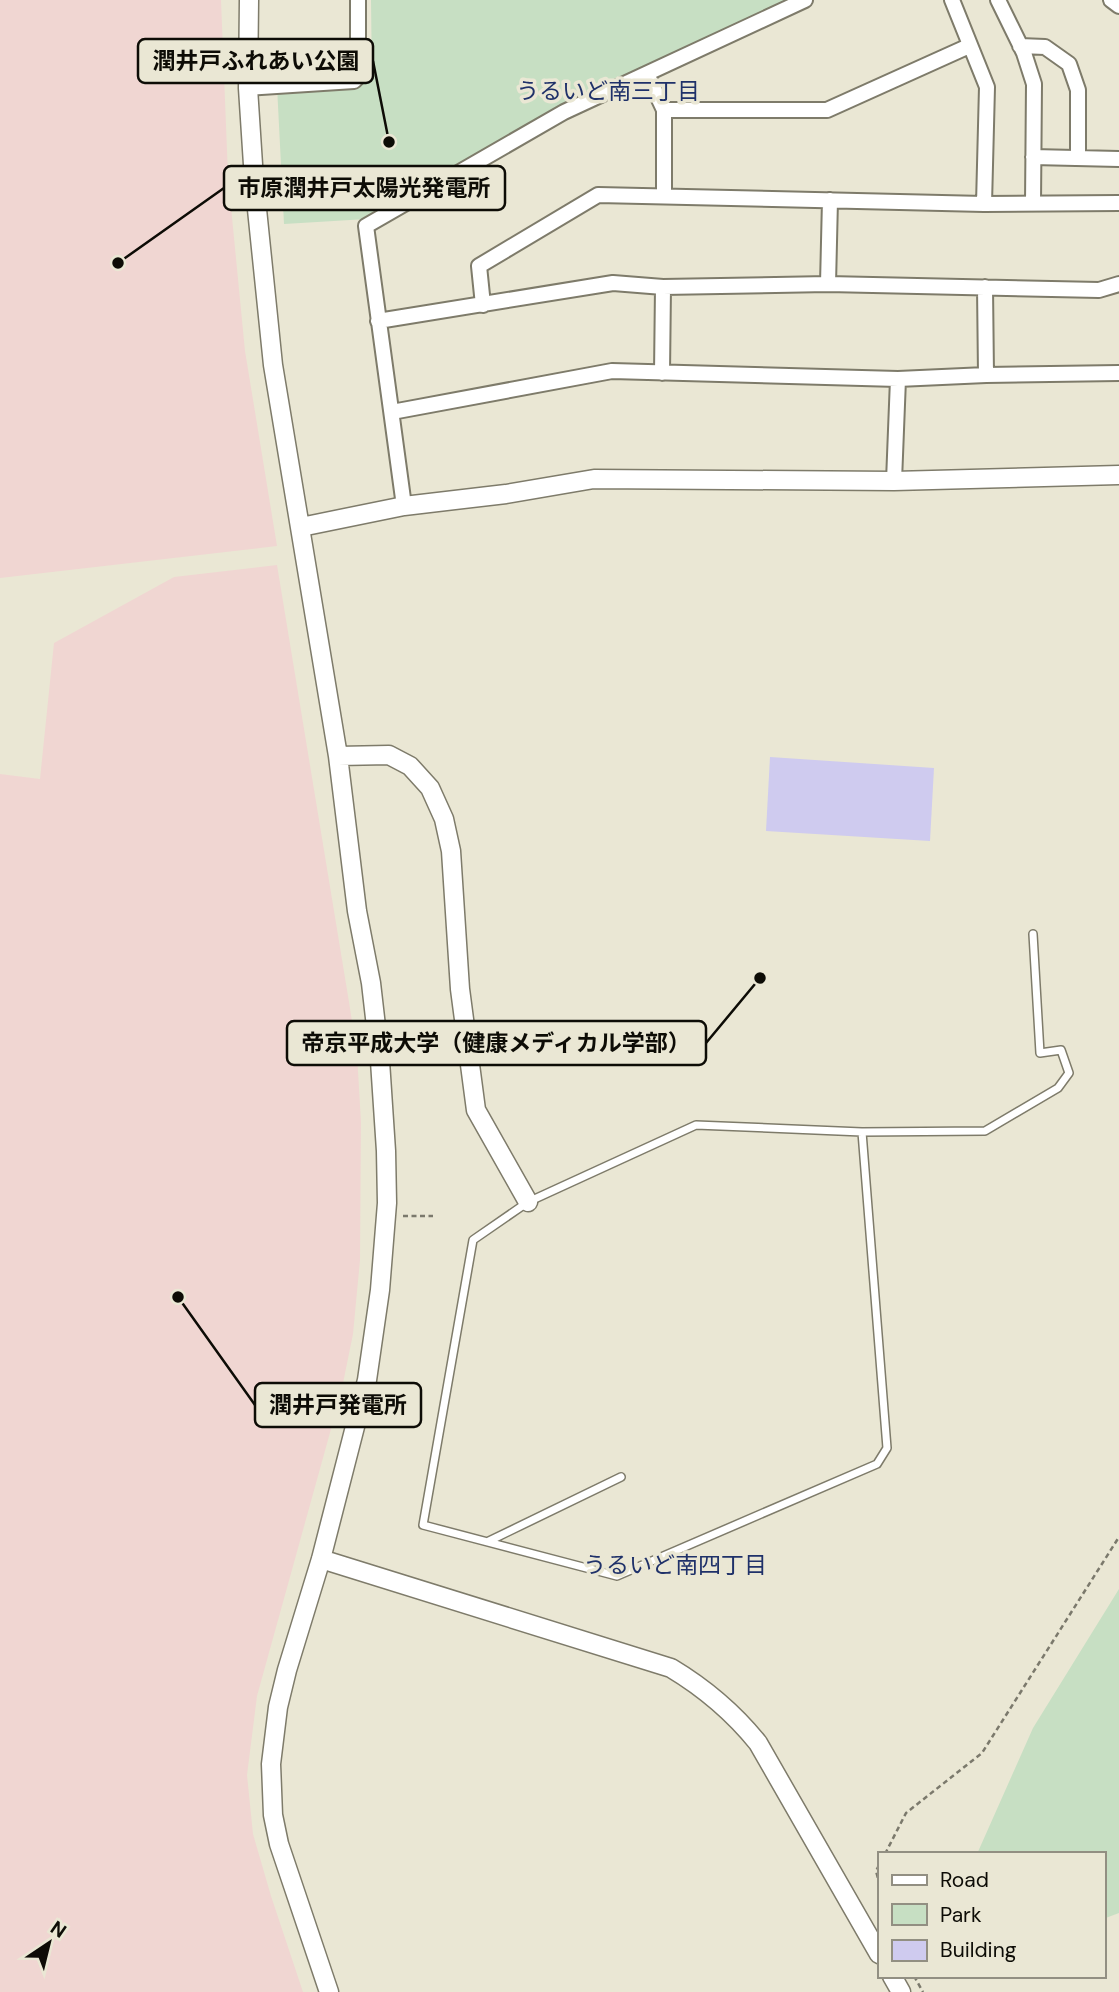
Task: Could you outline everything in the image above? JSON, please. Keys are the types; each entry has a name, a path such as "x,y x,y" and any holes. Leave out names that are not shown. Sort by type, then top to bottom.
{"street":[{"path":"248,0 248,88 274,365 338,756 357,911 371,983 386,1151 380,1290 367,1380 321,1559 287,1670 278,1707 271,1764 273,1815 279,1844 328,1992"},
{"path":"248,88 354,81 358,76 358,0"},
{"path":"404,506 366,226 564,111 805,0"},
{"path":"951,0 987,87 984,204"},
{"path":"998,0 1020,46 1034,84 1033,203"},
{"path":"1111,0 1119,6"},
{"path":"664,110 827,110 969,46"},
{"path":"1020,46 1045,47 1069,64 1078,90 1078,158"},
{"path":"647,74 664,110 664,195"},
{"path":"1033,157 1119,159"},
{"path":"483,305 479,266 598,195 984,204 1119,203"},
{"path":"828,284 830,200"},
{"path":"378,321 613,283 663,287 828,284 1098,290 1119,284"},
{"path":"662,373 663,287"},
{"path":"985,287 986,374"},
{"path":"392,412 612,371 898,379 986,374 1119,373"},
{"path":"894,481 898,379"},
{"path":"302,527 404,506 506,494 594,479 894,481 1119,475"},
{"path":"338,756 389,755 410,766 430,788 444,819 451,851 460,989 476,1110 528,1202"},
{"path":"321,1559 671,1668 692,1680 737,1717 758,1743 878,1952"}],"lane":[{"path":"862,1132 887,1448 877,1464 617,1576 423,1525 473,1240 528,1202 696,1125 862,1132 985,1131 1058,1088 1069,1073 1061,1050 1040,1053 1033,934"},
{"path":"488,1542 621,1477"}],"path":[{"path":"385,1216 433,1216"},
{"path":"886,1852 906,1813 982,1753 1119,1536"}],"shaded area":[{"path":"0,0 221,0 228,176 245,351 277,546 0,578"},
{"path":"277,565 357,1054 361,1122 360,1260 353,1334 341,1393 257,1696 247,1775 253,1834 303,1992 0,1992 0,774 40,779 54,643 174,577"}],"green space":[{"path":"371,0 786,0 561,106 367,219 284,224 277,86 372,82"},
{"path":"1119,1589 1119,1913 1105,1918 1105,1852 978,1852 1033,1728"}],"building":[{"path":"770,757 934,768 930,841 766,831"}],"place":[{"name":"潤井戸ふれあい公園","path":"389,142"},
{"name":"市原潤井戸太陽光発電所","path":"118,263"},
{"name":"帝京平成大学（健康メディカル学部）","path":"760,978"},
{"name":"潤井戸発電所","path":"178,1297"}],"district":[{"name":"うるいど南三丁目","path":"608,91"},
{"name":"うるいど南四丁目","path":"675,1565"}]}
